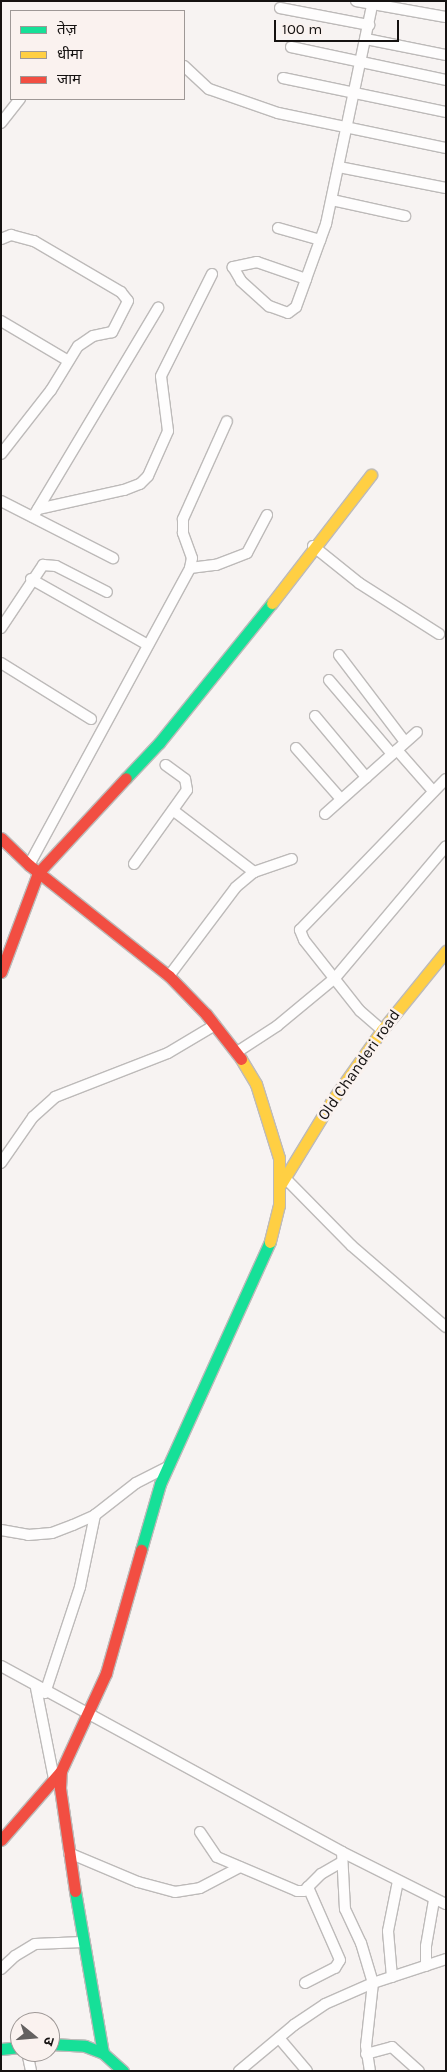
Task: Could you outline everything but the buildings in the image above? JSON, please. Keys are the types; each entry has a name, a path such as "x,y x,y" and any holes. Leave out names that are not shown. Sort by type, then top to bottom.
{"street":[{"path":"356,1 446,17"},
{"path":"306,279 257,262 233,267 255,295 283,313 288,313 296,307 320,240 332,200 373,3"},
{"path":"280,8 369,25"},
{"path":"366,39 446,55"},
{"path":"291,47 446,80"},
{"path":"185,67 209,88 278,113 446,148"},
{"path":"283,78 446,112"},
{"path":"1,123 19,100"},
{"path":"339,167 446,188"},
{"path":"332,200 405,216"},
{"path":"278,228 320,240"},
{"path":"1,239 11,235 34,241 125,296 127,307 116,329 108,334 85,340 67,360 51,390 1,454"},
{"path":"35,513 124,490 140,484 148,476 168,431 161,385 164,368 212,274"},
{"path":"35,513 158,308"},
{"path":"1,321 67,360"},
{"path":"1,972 33,869 148,645 190,568 192,558 183,533 182,519 227,421"},
{"path":"33,869 159,744 255,626 313,546 371,475"},
{"path":"1,501 35,513 113,558"},
{"path":"190,568 223,563 247,553 267,515"},
{"path":"313,546 359,583 439,634"},
{"path":"1,628 37,569 48,564 107,592"},
{"path":"31,579 148,645"},
{"path":"339,655 406,742"},
{"path":"1,663 91,719"},
{"path":"329,680 394,752 433,791"},
{"path":"315,716 366,777"},
{"path":"325,814 417,732"},
{"path":"296,748 341,799"},
{"path":"134,864 174,811 188,785 181,775 166,765"},
{"path":"382,1030 360,1011 301,934 302,925 354,876 446,778"},
{"path":"174,811 254,872"},
{"path":"1,838 33,869 169,976 219,1030 237,1052 256,1084 270,1121 283,1181 276,1226 269,1247 168,1467 145,1532 106,1673 89,1716 58,1775 1,1840"},
{"path":"237,1052 277,1026 335,978 446,846"},
{"path":"169,976 236,887 254,872 292,859"},
{"name":"Old Chanderi road","path":"283,1181 331,1102 382,1030 446,951"},
{"path":"1,1163 33,1116 55,1097 173,1051 219,1030"},
{"path":"283,1181 352,1246 446,1327"},
{"path":"1,1530 28,1535 52,1533 95,1515 136,1483 168,1467"},
{"path":"95,1515 80,1587 40,1690 58,1775 83,1942 103,2053"},
{"path":"1,1666 40,1690 342,1857 446,1904"},
{"path":"200,1832 217,1857 297,1891 304,1891 342,1857"},
{"path":"69,1854 138,1882 175,1892 200,1888 240,1868"},
{"path":"342,1857 345,1909 361,1943 373,1983 366,2054 370,2070"},
{"path":"392,1977 388,1931 398,1881"},
{"path":"305,1982 335,1968 340,1960 308,1887"},
{"path":"426,1966 426,1946 434,1900"},
{"path":"1,1969 15,1956 35,1944 83,1942"},
{"path":"239,2071 325,2004 373,1983 446,1959"},
{"path":"279,2038 306,2071"},
{"path":"60,2045 85,2046 103,2053 123,2071"},
{"path":"366,2054 392,2047 419,2071"}],"traffic: fast":[{"path":"126,778 159,743 272,603"},
{"path":"141,1550 160,1484 270,1242"},
{"path":"75,1891 103,2053"},
{"path":"60,2045 85,2046 103,2053 123,2071"},
{"path":"1,2049 10,2048"}],"traffic: slow":[{"path":"272,603 371,475"},
{"path":"281,1184 331,1102 382,1030 446,951"},
{"path":"241,1059 256,1084 279,1158 279,1205 270,1242"}],"traffic: jam":[{"path":"1,972 38,873 126,778"},
{"path":"1,838 29,865 169,976 206,1014 241,1059"},
{"path":"75,1891 60,1788 61,1771 106,1673 141,1550"},
{"path":"1,1840 61,1771"}]}
